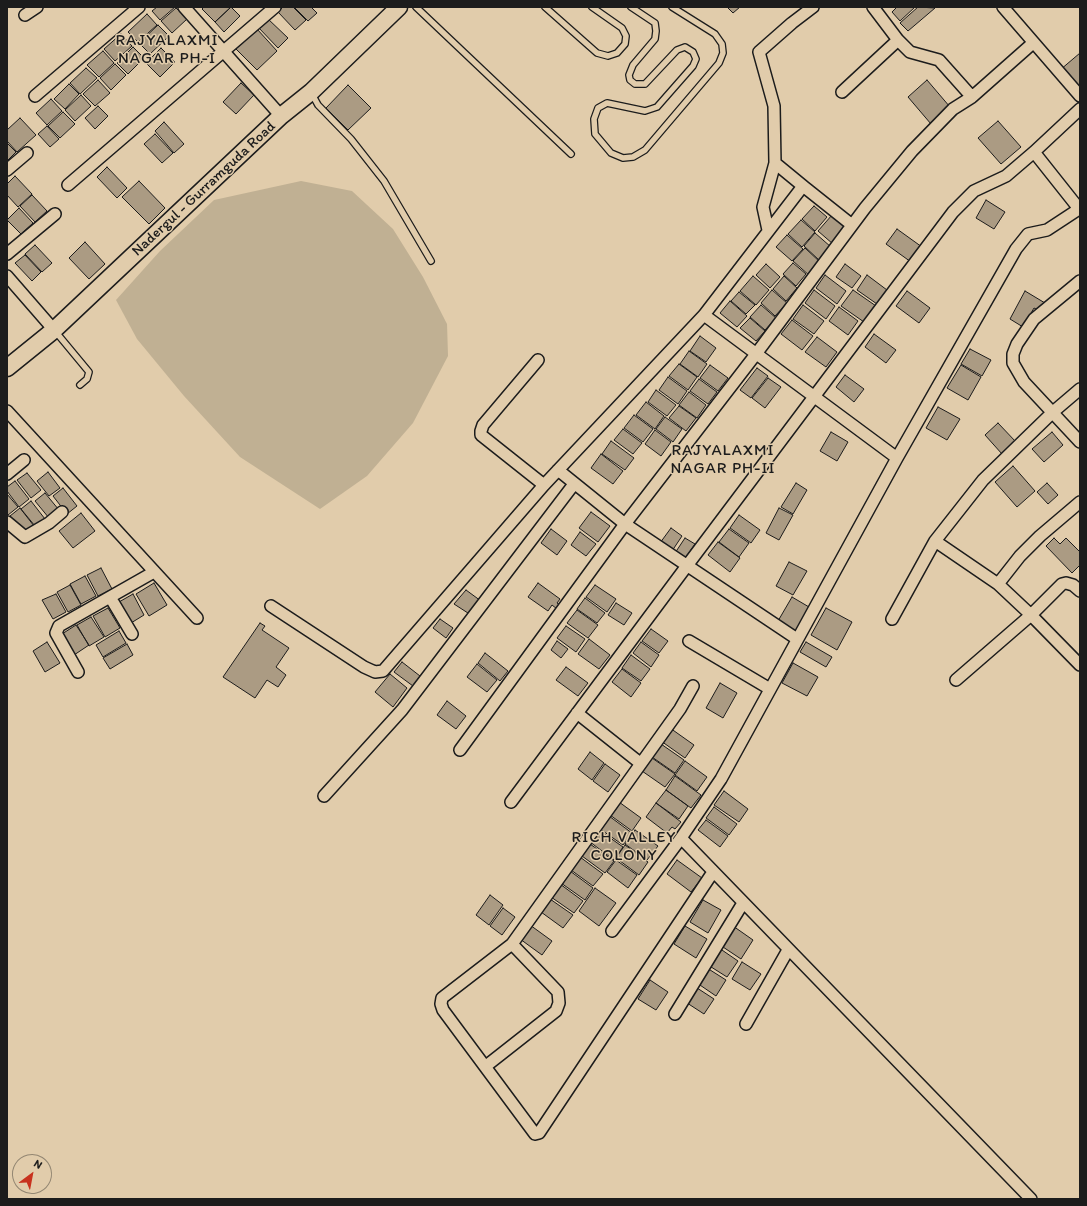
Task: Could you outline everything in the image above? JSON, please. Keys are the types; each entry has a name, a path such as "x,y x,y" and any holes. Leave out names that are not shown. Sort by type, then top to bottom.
{"main road":[{"name":"Nadergul - Gurramguda Road","path":"7,368 54,330 281,116 311,92 399,7"}],"street":[{"path":"25,15 37,7"},
{"path":"35,96 139,7"},
{"path":"184,7 281,116"},
{"path":"68,186 275,7"},
{"path":"768,230 764,207 775,163 774,106 759,52 813,7"},
{"path":"873,7 898,40 910,52 939,60 972,97"},
{"path":"1003,7 1080,96"},
{"path":"842,92 898,40"},
{"path":"460,750 625,524 756,354 852,225 912,151 953,109 972,97 1033,43"},
{"path":"511,802 686,566 815,397 953,212 974,191 1006,176 1080,110"},
{"path":"612,931 681,838 721,780 897,458 1023,239 1028,234 1047,230 1079,209 1034,152"},
{"path":"7,170 27,153"},
{"path":"775,163 852,225"},
{"path":"271,606 364,667 375,672 383,671 544,485 704,315 803,186"},
{"path":"7,254 55,214"},
{"path":"7,276 54,330"},
{"path":"1080,281 1034,319 1012,354 1012,363 1024,382 1080,442"},
{"path":"704,315 897,458"},
{"path":"538,360 483,425 481,435 544,485"},
{"path":"892,619 935,541 983,480 1053,412 1080,389"},
{"path":"7,411 197,618"},
{"path":"7,474 24,460"},
{"path":"558,470 625,524 797,639"},
{"path":"324,796 402,710 574,484"},
{"path":"998,584 1020,556 1040,536 1080,502"},
{"path":"7,522 25,537 49,524 62,512"},
{"path":"935,541 998,584 1080,665"},
{"path":"78,672 56,633 59,626 154,572"},
{"path":"956,680 1031,615 1062,584 1066,583 1073,585 1080,590"},
{"path":"110,597 132,634"},
{"path":"689,641 770,688"},
{"path":"693,686 680,709 512,944 442,998 441,1004 443,1010 535,1134 539,1133 713,872"},
{"path":"577,713 640,763"},
{"path":"681,838 1031,1199"},
{"path":"675,1014 743,903"},
{"path":"486,1066 556,1010 559,1003 558,992 512,944"},
{"path":"746,1024 788,950"}],"lane":[{"path":"416,7 571,154"},
{"path":"545,7 597,53 608,56 617,53 625,44 626,36 622,28 592,7"},
{"path":"631,7 655,23 656,31 654,39 633,65 628,75 630,80 635,84 645,84 677,50 685,47 693,52 696,59 693,66 656,106 645,111 607,103 598,108 594,119 595,134 611,153 623,158 633,157 645,150 719,62 723,53 722,44 715,34 672,7"},
{"path":"311,92 318,105 351,139 384,181 431,261"},
{"path":"54,330 89,372 87,379 80,385"}],"shaded area":[{"path":"301,181 352,191 393,229 423,277 447,324 448,356 413,423 367,476 320,509 240,457 184,396 137,339 116,300 160,251 214,200"}],"building":[{"path":"157,7 175,7 160,20 152,11"},
{"path":"204,7 231,7 215,22 202,9"},
{"path":"231,7 240,16 224,32 215,22"},
{"path":"283,7 293,7 306,20 295,30 278,12"},
{"path":"294,7 311,7 317,13 308,21"},
{"path":"727,7 740,7 733,13"},
{"path":"897,7 915,7 900,21 892,12"},
{"path":"918,7 935,8 908,31 900,23"},
{"path":"176,8 187,19 172,33 161,21"},
{"path":"147,14 157,25 138,42 128,32"},
{"path":"267,18 288,38 278,48 258,27"},
{"path":"158,25 169,36 150,54 139,43"},
{"path":"257,29 277,51 257,70 236,49"},
{"path":"121,34 132,46 115,61 104,49"},
{"path":"133,47 144,58 128,74 117,63"},
{"path":"161,48 175,62 160,77 146,63"},
{"path":"103,51 114,63 99,77 87,65"},
{"path":"1080,53 1080,85 1076,88 1060,70"},
{"path":"115,64 126,75 111,90 100,78"},
{"path":"86,68 97,78 80,94 70,83"},
{"path":"98,80 110,93 95,106 83,94"},
{"path":"927,80 950,107 931,124 908,97"},
{"path":"241,83 254,95 236,114 223,102"},
{"path":"69,84 79,94 65,109 54,99"},
{"path":"348,85 371,108 348,130 326,108"},
{"path":"81,95 91,106 75,121 65,110"},
{"path":"51,99 62,111 47,125 36,113"},
{"path":"98,106 108,116 95,129 85,118"},
{"path":"63,112 75,124 60,138 48,126"},
{"path":"20,118 36,135 17,152 7,141 7,130"},
{"path":"998,121 1021,147 1001,164 978,138"},
{"path":"164,122 184,144 174,153 155,131"},
{"path":"47,126 59,139 50,147 38,134"},
{"path":"155,134 173,153 162,163 144,144"},
{"path":"7,143 16,152 7,161"},
{"path":"107,167 127,188 117,198 97,177"},
{"path":"15,176 32,194 18,207 7,195 7,184"},
{"path":"139,181 165,208 149,224 122,197"},
{"path":"32,195 47,211 35,222 20,206"},
{"path":"986,200 1005,212 994,229 976,218"},
{"path":"814,206 827,217 815,231 802,219"},
{"path":"19,208 33,223 21,234 7,220"},
{"path":"832,215 847,228 833,244 818,231"},
{"path":"801,220 815,232 802,247 788,234"},
{"path":"897,229 922,247 911,262 886,244"},
{"path":"815,233 831,247 819,260 804,246"},
{"path":"787,235 803,249 792,261 776,247"},
{"path":"85,242 105,264 89,279 69,258"},
{"path":"35,245 52,263 42,272 25,254"},
{"path":"805,248 821,263 810,276 793,261"},
{"path":"25,255 41,272 32,281 15,263"},
{"path":"793,263 806,274 796,286 783,274"},
{"path":"766,264 780,277 770,288 756,275"},
{"path":"845,264 861,276 852,288 836,277"},
{"path":"825,275 846,291 837,304 816,288"},
{"path":"867,275 887,290 877,304 857,290"},
{"path":"753,276 769,290 756,305 740,291"},
{"path":"784,276 797,288 786,301 773,289"},
{"path":"772,290 787,303 775,316 761,303"},
{"path":"814,290 835,306 826,319 805,303"},
{"path":"853,290 876,306 864,322 841,306"},
{"path":"907,291 930,308 919,323 896,306"},
{"path":"1025,291 1045,303 1040,311 1034,308 1023,327 1010,319"},
{"path":"739,292 755,305 746,314 731,301"},
{"path":"730,301 747,316 737,327 720,313"},
{"path":"761,305 776,318 765,330 750,317"},
{"path":"803,305 824,321 814,334 793,319"},
{"path":"839,307 858,321 848,335 829,321"},
{"path":"750,318 765,331 756,341 740,328"},
{"path":"792,320 813,336 802,350 781,334"},
{"path":"874,334 896,350 886,363 865,347"},
{"path":"700,336 716,348 706,362 690,351"},
{"path":"817,337 837,352 826,367 805,352"},
{"path":"970,349 991,360 982,376 961,364"},
{"path":"689,351 707,364 698,377 680,364"},
{"path":"679,364 697,377 688,390 669,376"},
{"path":"710,365 728,378 718,391 700,378"},
{"path":"961,365 981,377 968,400 947,388"},
{"path":"757,368 768,376 751,398 740,390"},
{"path":"845,375 864,389 854,402 836,387"},
{"path":"668,377 687,391 678,404 659,390"},
{"path":"768,378 781,387 765,408 752,398"},
{"path":"699,379 717,392 708,404 690,391"},
{"path":"656,390 676,405 667,416 648,402"},
{"path":"689,392 706,405 697,418 679,405"},
{"path":"646,402 664,416 655,429 636,415"},
{"path":"679,406 696,418 686,431 669,418"},
{"path":"938,407 960,419 947,440 926,428"},
{"path":"634,415 653,429 643,442 624,428"},
{"path":"665,417 682,429 673,442 656,429"},
{"path":"998,423 1016,442 1002,454 985,435"},
{"path":"623,429 642,443 633,454 614,440"},
{"path":"655,430 671,442 661,456 645,444"},
{"path":"831,432 848,442 837,461 820,451"},
{"path":"1052,432 1063,445 1044,462 1032,449"},
{"path":"611,441 634,458 625,470 602,454"},
{"path":"601,454 623,471 613,484 591,468"},
{"path":"1013,466 1035,491 1017,507 995,482"},
{"path":"48,472 60,488 49,496 37,481"},
{"path":"27,473 41,490 31,498 17,480"},
{"path":"15,481 29,499 19,507 7,491 7,487"},
{"path":"796,483 807,490 793,514 781,507"},
{"path":"1047,483 1058,495 1048,504 1037,492"},
{"path":"63,488 77,506 67,514 53,496"},
{"path":"45,493 59,510 49,518 35,501"},
{"path":"7,494 18,507 8,515 7,514"},
{"path":"31,501 45,519 35,526 21,509"},
{"path":"20,508 34,526 24,534 10,516"},
{"path":"779,508 793,515 779,540 766,533"},
{"path":"591,512 610,526 598,542 579,528"},
{"path":"81,513 95,531 73,548 59,531"},
{"path":"739,515 760,530 751,543 730,528"},
{"path":"671,528 682,536 672,551 660,543"},
{"path":"551,529 567,541 557,555 541,543"},
{"path":"729,529 749,543 739,557 719,542"},
{"path":"580,532 596,544 586,556 571,545"},
{"path":"685,538 695,544 684,560 675,553"},
{"path":"1054,538 1060,544 1066,538 1080,552 1080,565 1072,573 1046,546"},
{"path":"718,542 740,558 730,572 708,555"},
{"path":"789,562 807,571 793,595 776,586"},
{"path":"101,568 112,589 98,596 87,575"},
{"path":"85,576 96,596 81,604 70,584"},
{"path":"154,583 167,605 149,616 136,594"},
{"path":"538,583 560,599 557,603 560,605 557,609 552,605 548,611 528,597"},
{"path":"70,585 81,605 68,612 57,592"},
{"path":"595,585 616,599 607,612 586,597"},
{"path":"466,590 481,601 471,615 454,604"},
{"path":"56,594 66,612 53,619 42,600"},
{"path":"133,594 144,615 131,623 119,602"},
{"path":"792,597 809,607 796,631 778,621"},
{"path":"585,598 605,613 597,623 577,609"},
{"path":"616,603 632,613 624,625 608,615"},
{"path":"108,608 120,628 105,637 93,616"},
{"path":"826,608 852,622 837,650 811,635"},
{"path":"577,610 598,625 588,638 567,623"},
{"path":"91,617 104,637 89,646 77,625"},
{"path":"440,619 453,628 446,638 433,628"},
{"path":"260,623 265,626 262,630 289,648 276,667 286,675 278,687 267,680 255,698 223,677"},
{"path":"76,625 89,645 74,655 62,634"},
{"path":"566,626 585,639 576,652 557,638"},
{"path":"651,629 668,641 659,653 642,641"},
{"path":"119,631 126,643 103,657 96,645"},
{"path":"589,639 610,655 599,669 578,654"},
{"path":"557,641 568,649 561,658 551,650"},
{"path":"47,642 60,663 45,672 33,651"},
{"path":"641,642 659,655 651,667 633,653"},
{"path":"806,642 832,657 826,667 800,652"},
{"path":"127,644 133,655 110,669 103,658"},
{"path":"485,653 508,671 500,681 478,663"},
{"path":"631,655 650,669 641,681 622,668"},
{"path":"402,662 420,676 413,686 394,672"},
{"path":"793,663 818,677 807,696 782,683"},
{"path":"477,664 497,680 487,692 467,677"},
{"path":"566,667 588,683 578,696 556,680"},
{"path":"622,669 641,683 631,697 612,682"},
{"path":"390,674 407,688 393,707 375,692"},
{"path":"720,683 737,693 723,718 706,708"},
{"path":"447,701 466,716 456,729 437,715"},
{"path":"670,728 694,745 685,758 661,741"},
{"path":"661,744 684,760 675,773 652,757"},
{"path":"590,752 604,763 592,780 578,769"},
{"path":"652,758 675,774 665,787 642,771"},
{"path":"685,761 707,777 697,791 675,775"},
{"path":"605,764 620,775 608,792 593,781"},
{"path":"675,776 701,795 691,808 666,790"},
{"path":"666,790 688,806 679,819 656,803"},
{"path":"724,791 748,809 739,822 714,805"},
{"path":"619,802 641,818 632,831 610,815"},
{"path":"656,803 681,822 675,829 672,827 667,833 646,817"},
{"path":"714,807 737,824 729,835 706,818"},
{"path":"609,816 632,833 623,845 600,829"},
{"path":"706,820 728,836 720,847 698,830"},
{"path":"599,830 623,847 614,860 590,842"},
{"path":"635,830 658,846 647,860 625,844"},
{"path":"590,844 614,861 605,873 582,856"},
{"path":"625,845 648,862 639,875 616,858"},
{"path":"580,857 603,874 593,886 571,870"},
{"path":"616,860 637,875 628,888 607,872"},
{"path":"677,860 702,878 691,892 667,874"},
{"path":"570,871 593,888 585,900 561,883"},
{"path":"560,884 583,901 574,913 551,897"},
{"path":"595,888 616,903 599,926 579,911"},
{"path":"490,895 503,905 489,925 476,915"},
{"path":"550,899 573,915 563,928 541,912"},
{"path":"703,900 721,910 708,933 690,922"},
{"path":"503,908 515,917 502,935 490,926"},
{"path":"530,925 552,941 542,955 520,939"},
{"path":"685,926 707,939 696,958 674,944"},
{"path":"733,926 753,940 741,959 720,945"},
{"path":"719,948 738,961 727,977 708,965"},
{"path":"742,962 761,974 750,990 732,979"},
{"path":"707,968 726,980 716,996 697,983"},
{"path":"650,980 668,992 656,1010 638,999"},
{"path":"694,986 714,999 704,1014 684,1001"}],"district":[{"name":"RAJYALAXMI NAGAR PH-I","path":"167,50"},
{"name":"RAJYALAXMI NAGAR PH-II","path":"723,460"},
{"name":"RICH VALLEY COLONY","path":"624,847"}]}
